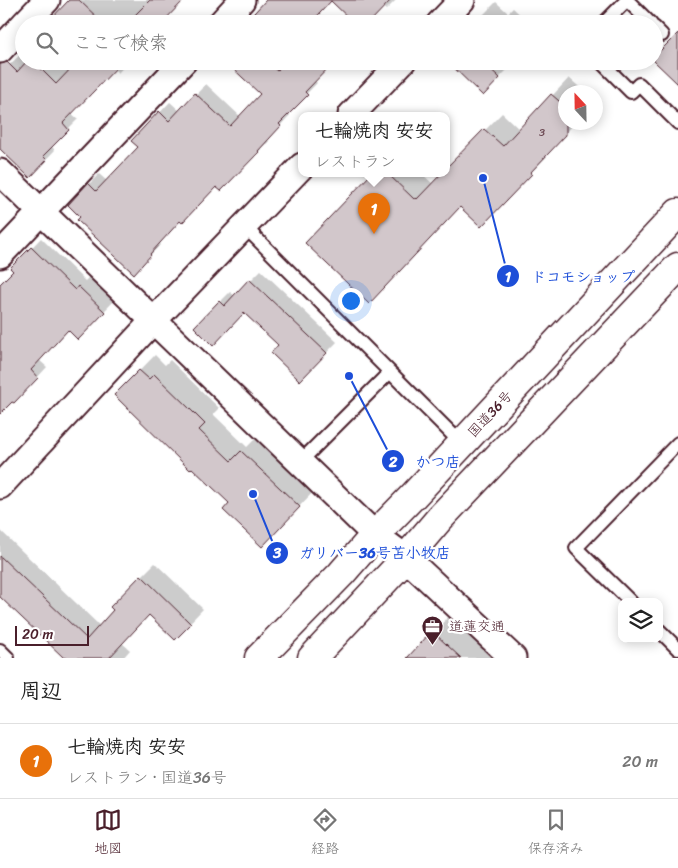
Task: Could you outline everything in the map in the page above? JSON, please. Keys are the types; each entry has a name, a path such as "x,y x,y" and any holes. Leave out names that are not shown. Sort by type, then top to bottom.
{"highway":[{"name":"国道36号","path":"259,658 341,574 374,535 414,496 678,213"},
{"path":"312,658 406,558 440,518 678,267"}],"street":[{"path":"33,15 47,0"},
{"path":"228,15 242,0"},
{"path":"448,15 462,0"},
{"path":"0,50 15,34"},
{"path":"0,255 175,70"},
{"path":"354,112 394,70"},
{"path":"0,486 154,320 298,170"},
{"path":"0,172 374,535 406,558 513,658"}],"lane":[{"path":"612,15 627,0 642,15"},
{"path":"609,70 631,92 640,84 678,123"},
{"path":"244,226 462,444"},
{"path":"300,462 390,372"},
{"path":"627,598 576,548 678,443"},
{"path":"663,634 678,649"},
{"path":"0,650 8,658"}],"building":[{"path":"69,0 79,0 95,15 55,15"},
{"path":"150,0 184,0 170,15 135,15"},
{"path":"266,0 391,0 377,15 346,15 331,1 318,15 252,15"},
{"path":"678,33 678,84 663,70 663,48"},
{"path":"7,62 17,72 19,70 42,70 56,84 69,70 114,70 63,123 69,130 43,156 47,160 30,178 0,149 0,64"},
{"path":"235,70 326,70 305,92 308,95 279,124 281,126 259,152 221,191 216,187 182,223 180,221 134,274 77,220 80,217 68,205 88,183 96,191 138,147 131,141 159,111 169,121 195,93 230,126 260,94"},
{"path":"456,70 492,70 500,78 483,96"},
{"path":"551,94 558,100 558,130 566,130 566,135 481,227 460,207 369,304 305,243 368,177 391,177 414,199 417,199 438,177 450,177 450,164 484,129 503,146"},
{"path":"31,247 75,290 78,286 105,312 78,340 68,330 31,370 38,378 14,403 12,402 0,414 0,284 13,271 10,268"},
{"path":"249,279 327,353 300,381 271,353 278,345 244,313 213,346 194,327 219,301 224,306"},
{"path":"139,370 149,379 154,374 191,410 205,424 199,430 231,461 241,451 300,507 262,547 223,510 229,503 192,468 190,470 114,395"},
{"path":"0,556 87,639 113,610 110,607 141,575 191,624 175,640 149,615 109,658 64,658 0,597"},
{"name":"道蓮交通","path":"432,631 461,658 407,658"}],"place":[{"name":"ドコモショップ","path":"483,178"},
{"name":"七輪焼肉 安安","path":"374,234"},
{"name":"かつ店","path":"349,376"},
{"name":"ガリバー36号苫小牧店","path":"253,494"},
{"name":"道蓮交通","path":"433,645"}]}
